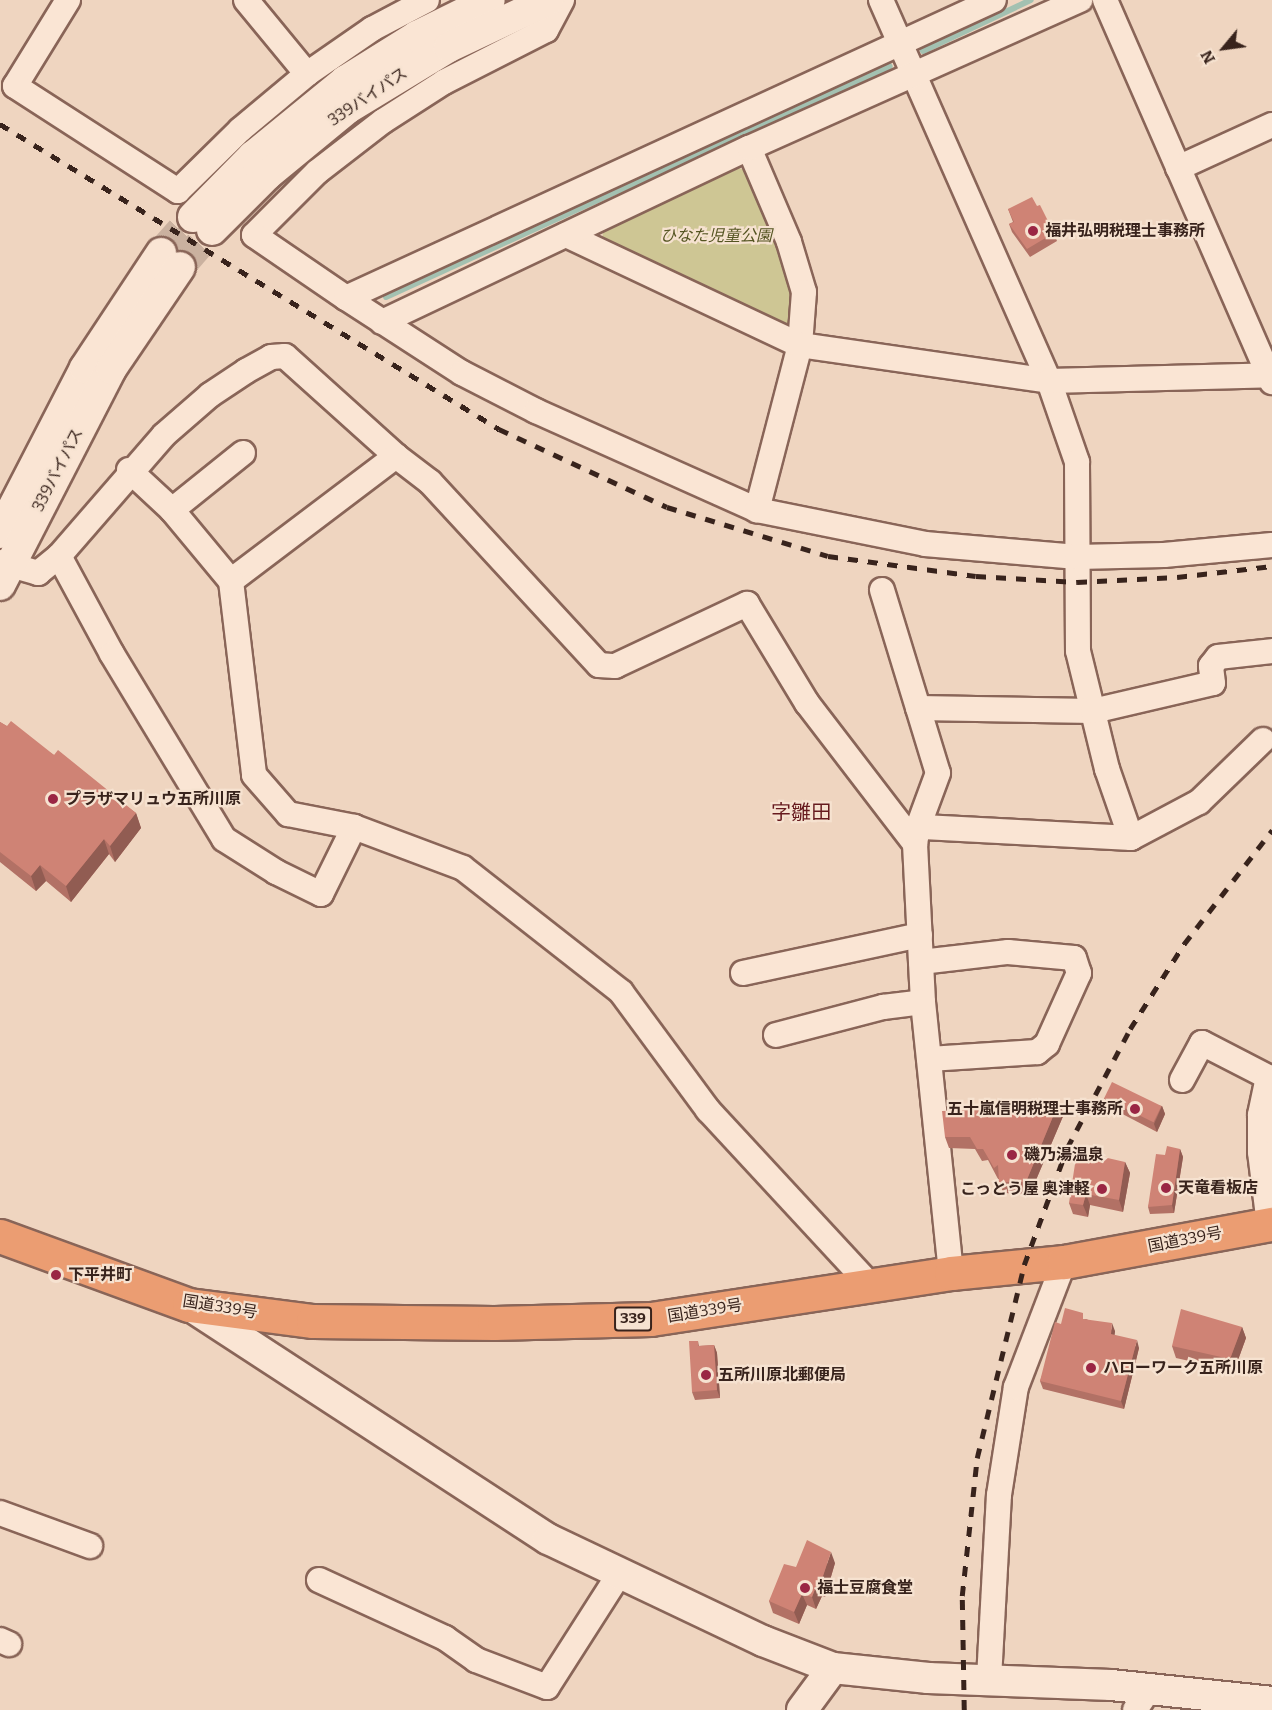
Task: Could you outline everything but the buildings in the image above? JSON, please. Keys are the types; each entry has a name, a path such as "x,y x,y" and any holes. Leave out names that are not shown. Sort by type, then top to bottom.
{"highway":[{"name":"国道339号","path":"0,1236 189,1305 313,1321 495,1323 651,1319 951,1273 1064,1262 1271,1224"}],"street":[{"path":"68,0 15,86 178,191 240,129 307,74 372,29 427,0"},
{"path":"246,0 307,74"},
{"name":"339バイパス","path":"490,0 417,36 345,81 253,156 202,223 267,175 347,109 449,47 549,0"},
{"path":"562,0 546,30 444,82 383,121 317,172 254,235 462,373 536,411 757,510 925,544 1077,557 1164,555 1272,545"},
{"path":"881,0 1049,381 1077,462 1078,651 1093,711 1131,838"},
{"path":"346,298 994,0"},
{"path":"382,322 749,148 915,77 1080,0"},
{"path":"566,235 800,345 1049,381 1271,378 1105,0"},
{"path":"1178,168 1272,125"},
{"path":"749,148 789,242 804,292 800,345 757,510"},
{"name":"339バイパス","path":"0,534 85,368 170,260 3,571"},
{"path":"3,571 38,573 59,556 129,470 210,394 271,357 285,356 396,456 430,482 599,665 615,666 747,604 807,703 916,835 1131,838 1199,802 1263,740"},
{"path":"172,510 243,453"},
{"path":"231,581 396,456"},
{"path":"129,470 172,510 231,581 254,775 288,814 354,827 463,868 621,992 708,1110 871,1286"},
{"path":"59,556 112,654 224,839 276,872 321,894 354,827"},
{"path":"882,590 938,773 916,835 924,1002 951,1273"},
{"path":"918,708 1093,711 1213,683 1211,666 1218,657 1272,651"},
{"path":"743,973 920,935"},
{"path":"921,962 1008,952 1074,958 1079,973 1047,1044 1037,1052 929,1059"},
{"path":"776,1035 883,1007 924,1002"},
{"path":"1182,1080 1202,1043 1268,1077 1260,1115 1260,1152 1271,1224"},
{"path":"989,1679 999,1495 1016,1387 1064,1262"},
{"path":"189,1305 548,1539 762,1641 833,1668 928,1678 989,1679 1142,1699 1272,1702"},
{"path":"0,1513 90,1546"},
{"path":"319,1580 445,1638 476,1660 547,1687 620,1573"},
{"path":"802,1710 833,1668"}],"green space":[{"name":"ひなた児童公園","path":"739,168 744,170 781,245 793,293 792,326 602,245 603,230"}],"waterway":[{"path":"923,51 1031,0"},
{"path":"386,297 890,66"}],"tunnel":[{"path":"161,253 193,217"},
{"path":"180,267 212,230"}],"railway":[{"path":"0,124 499,429 667,507 828,556 976,576 1077,582 1177,577 1272,566"},
{"path":"964,1710 962,1596 977,1458 1024,1265 1067,1148 1130,1029 1184,944 1272,830"}],"place":[{"name":"福井弘明税理士事務所","path":"1033,231"},
{"name":"プラザマリュウ五所川原","path":"53,799"},
{"name":"五十嵐信明税理士事務所","path":"1135,1109"},
{"name":"磯乃湯温泉","path":"1012,1155"},
{"name":"天竜看板店","path":"1166,1188"},
{"name":"こっとう屋 奥津軽","path":"1102,1189"},
{"name":"下平井町","path":"56,1275"},
{"name":"ハローワーク五所川原","path":"1091,1368"},
{"name":"五所川原北郵便局","path":"706,1375"},
{"name":"福士豆腐食堂","path":"805,1588"}],"district":[{"name":"字雛田","path":"801,812"}]}
